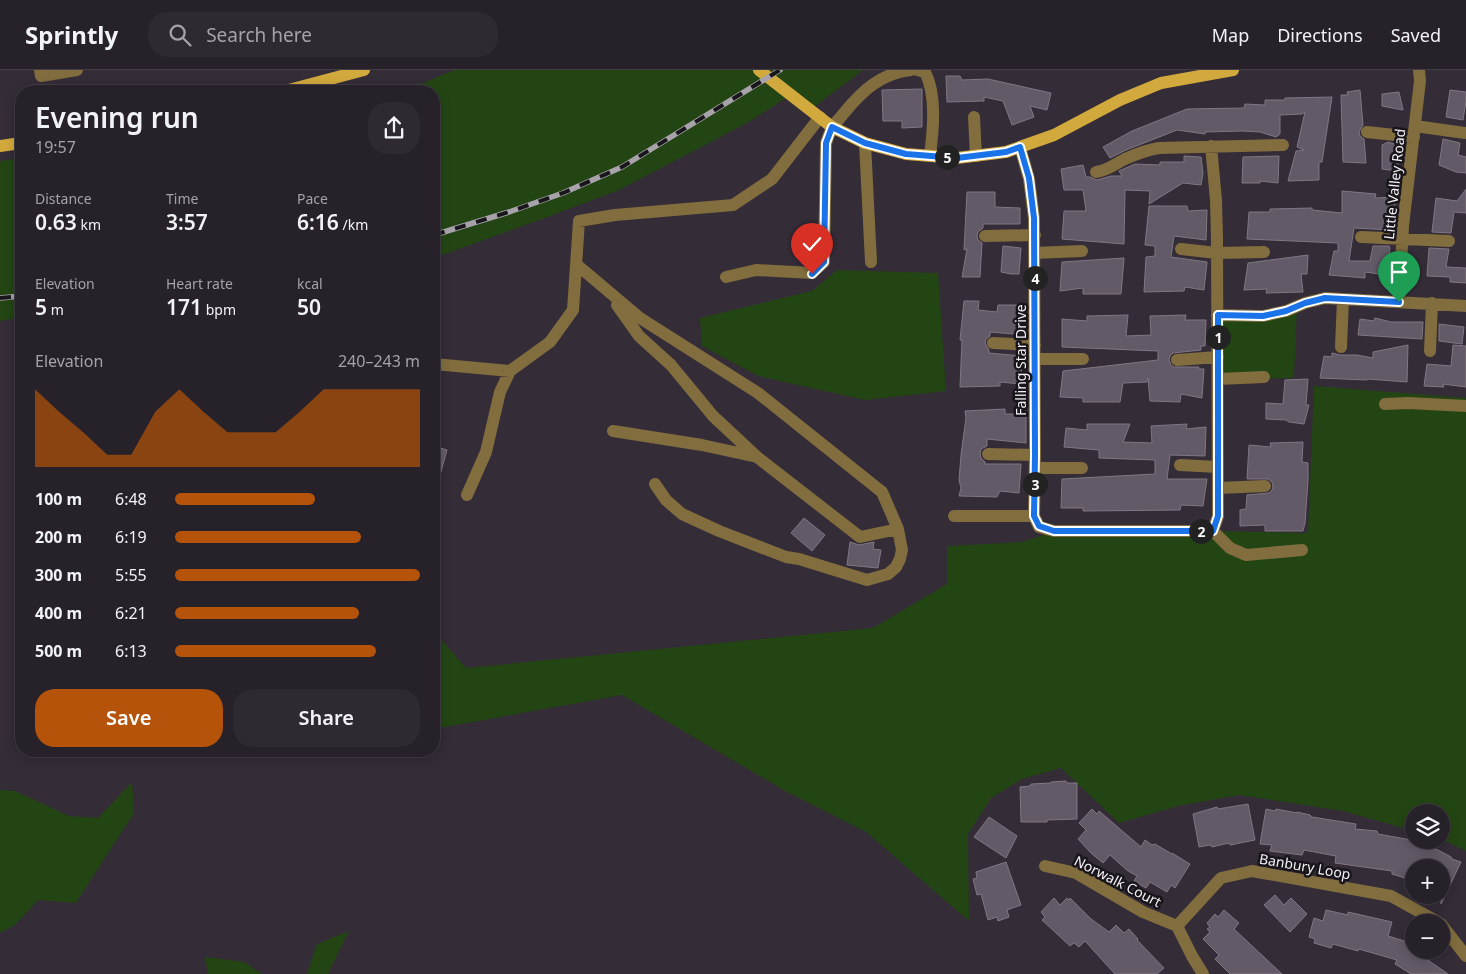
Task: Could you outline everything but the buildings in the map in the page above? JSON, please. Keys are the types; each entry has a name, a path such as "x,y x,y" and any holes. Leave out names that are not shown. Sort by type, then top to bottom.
{"main road":[{"path":"759,70 832,127 865,143 906,154 957,158 1006,152 1054,135 1120,100 1182,74 1233,70"},
{"path":"307,85 358,71"},
{"path":"0,146 15,144"}],"street":[{"path":"40,70 41,76 77,70"},
{"path":"726,277 756,270 812,274 824,262 826,143 832,127 872,84 886,76 900,71 911,70"},
{"path":"917,70 925,72 930,81 934,126 930,156"},
{"name":"Little Valley Road","path":"1399,302 1403,239 1420,82 1419,70"},
{"path":"466,495 486,452 500,392 510,371 550,342 573,310 579,221 615,215 733,205 772,179 820,117"},
{"path":"974,117 976,156"},
{"path":"1367,132 1465,133"},
{"path":"865,143 871,262"},
{"path":"1096,172 1104,171 1140,152 1159,148 1283,145"},
{"path":"1211,146 1216,200 1218,315 1218,516 1213,531"},
{"name":"Falling Star Drive","path":"1020,147 1032,194 1035,235 1034,516"},
{"path":"985,236 1035,235"},
{"path":"1361,237 1449,241"},
{"path":"1181,249 1217,253 1264,252"},
{"path":"1034,253 1082,251"},
{"path":"576,264 640,318 758,392 882,492 898,529 902,550 900,559 896,567 888,574 867,580 799,559 786,557 719,531 682,514 666,500 655,484"},
{"path":"607,290 639,336 671,365 713,416 757,457 860,537 898,529"},
{"path":"1218,315 1263,316 1286,311 1305,303 1325,298 1466,306"},
{"path":"1341,347 1342,299"},
{"path":"1430,351 1432,303"},
{"path":"993,343 1035,345"},
{"path":"1177,360 1218,357"},
{"path":"1035,359 1083,359"},
{"path":"440,365 510,371"},
{"path":"1218,379 1264,377"},
{"path":"1385,404 1408,403 1466,406"},
{"path":"613,431 702,445 757,457"},
{"path":"988,454 1035,455"},
{"path":"1180,465 1218,467"},
{"path":"1035,468 1082,468"},
{"path":"1218,488 1265,486"},
{"path":"954,516 1034,516 1039,526 1054,531 1213,531 1230,548 1246,555 1302,550"},
{"name":"Norwalk Court","path":"1045,866 1076,873 1144,912 1177,926"},
{"name":"Banbury Loop","path":"1177,926 1221,878 1252,871 1390,896 1423,914"},
{"path":"1177,926 1203,974"},
{"path":"1450,936 1466,956"}],"green space":[{"path":"454,70 863,70 810,110 791,95 747,123 619,190 440,256 440,85 419,85"},
{"path":"15,159 15,318 0,321 0,161"},
{"path":"837,270 938,273 946,391 865,400 758,376 702,346 700,318 812,291"},
{"path":"1297,306 1294,378 1218,379 1217,315"},
{"path":"1314,386 1466,398 1466,851 1450,843 1450,804 1405,804 1405,828 1343,811 1239,795 1178,806 1119,823 1061,768 1022,779 991,798 968,834 969,921 866,832 787,792 622,695 440,728 440,638 466,668 873,628 947,584 947,546 1023,542 1054,531 1308,533"},
{"path":"132,782 134,813 76,903 38,900 15,925 0,933 0,790 15,791 69,816 98,818"},
{"path":"349,931 328,974 307,974 317,944"},
{"path":"205,957 244,962 262,974 208,974"}],"railway":[{"path":"440,233 563,193 622,167 780,70"},
{"path":"0,298 15,297"}],"route":[{"path":"812,274 824,262 826,143 832,127 865,143 906,154 957,158 1006,152 1020,147 1029,178 1034,218 1034,516 1039,526 1054,531 1213,531 1218,516 1218,315 1263,316 1286,311 1305,303 1325,298 1399,302"}]}
